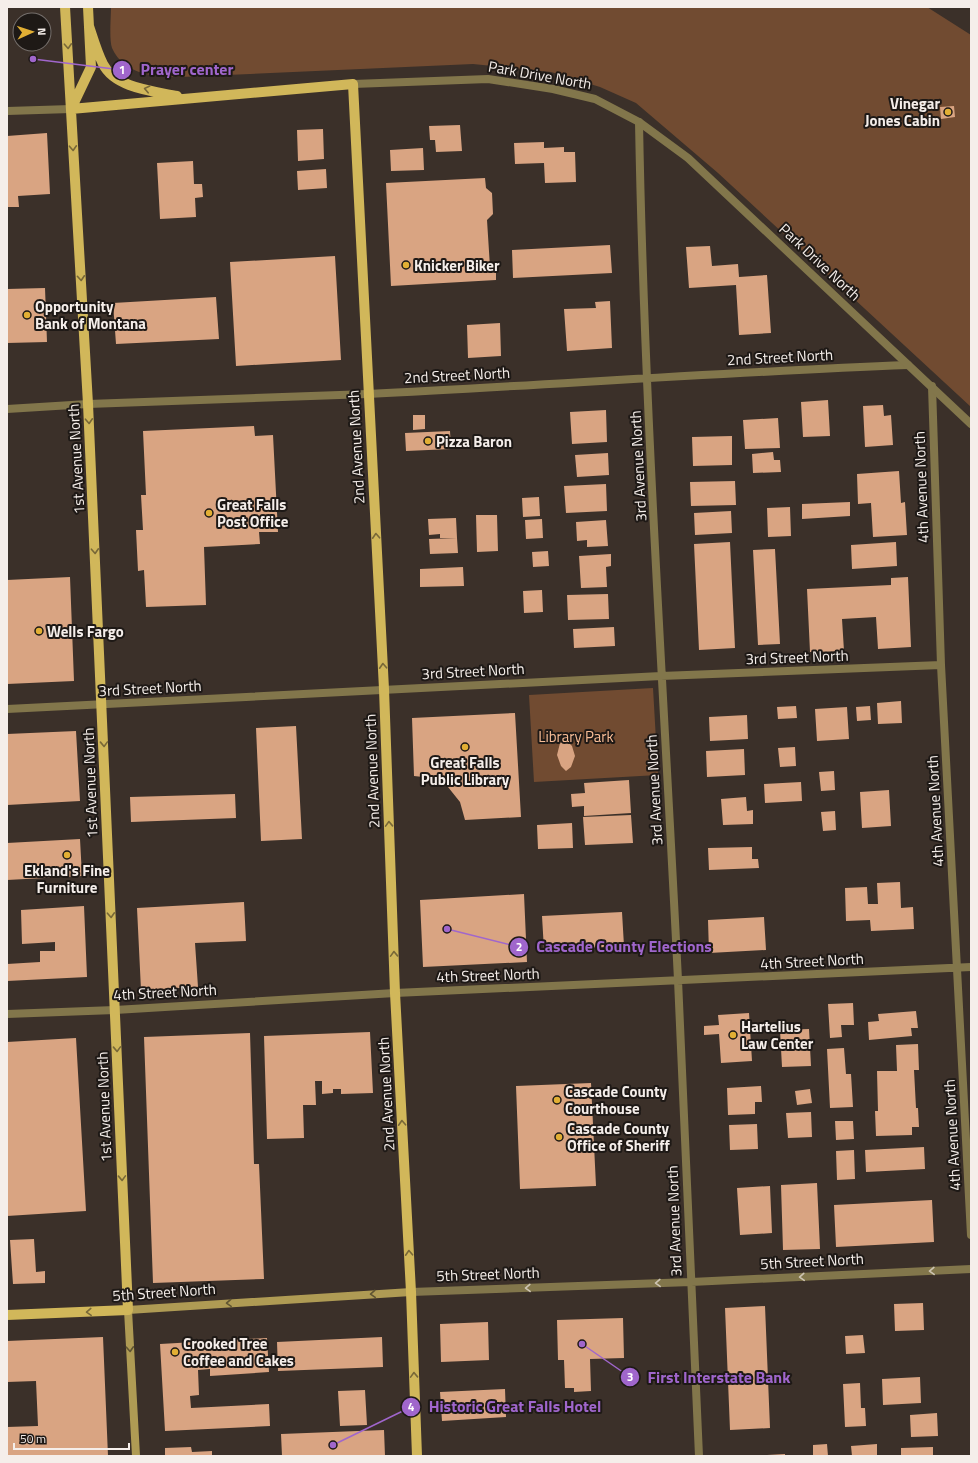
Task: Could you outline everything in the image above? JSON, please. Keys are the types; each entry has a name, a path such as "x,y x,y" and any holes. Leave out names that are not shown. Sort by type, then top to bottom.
{"main road":[{"name":"1st Avenue North","path":"65,7 88,404 128,1310 136,1456"},
{"name":"1st Avenue North","path":"71,109 91,67 88,7"},
{"path":"89,26 103,65 114,76 128,85 185,98"},
{"name":"Park Drive North","path":"71,109 352,84"},
{"name":"2nd Avenue North","path":"352,84 384,689 395,993 418,1456"},
{"name":"5th Street North","path":"7,1315 128,1310 411,1292"}],"street":[{"name":"Park Drive North","path":"352,84 492,79 553,89 595,99 639,122 688,158 971,424"},
{"name":"Park Drive North","path":"7,111 71,109"},
{"name":"3rd Avenue North","path":"639,122 641,211 661,676 678,981 699,1456"},
{"name":"2nd Street North","path":"7,409 88,404 368,394 908,365"},
{"name":"4th Avenue North","path":"932,386 941,665 971,1235"},
{"name":"3rd Street North","path":"7,709 384,689 941,665"},
{"name":"4th Street North","path":"7,1014 115,1010 395,993 971,967"},
{"name":"5th Street North","path":"411,1292 691,1282 971,1269"}],"green space":[{"path":"111,7 927,7 971,35 971,407 718,173 636,103 600,87 551,72 473,64 180,77 151,75 132,69 117,57 111,44"},
{"name":"Library Park","path":"653,688 658,775 534,782 529,695"}],"building":[{"name":"Vinegar Jones Cabin","path":"954,106 955,117 941,119 940,107"},
{"path":"460,125 462,151 436,152 435,140 430,140 429,126"},
{"path":"323,129 324,159 298,161 297,130"},
{"path":"47,133 50,194 18,196 19,207 7,207 7,136"},
{"path":"544,142 544,148 564,147 564,152 575,152 576,182 545,183 544,163 515,164 514,143"},
{"path":"423,148 424,170 391,171 390,150"},
{"path":"193,161 194,184 202,184 203,197 195,198 196,217 160,219 157,163"},
{"path":"326,169 327,188 298,190 297,171"},
{"path":"485,178 486,188 492,193 493,214 487,220 490,267 496,272 496,280 391,286 386,183"},
{"path":"610,245 612,273 513,278 512,250"},
{"path":"710,246 712,266 738,264 739,277 767,275 771,333 739,335 736,285 689,288 686,247"},
{"path":"335,256 341,360 236,366 230,262"},
{"name":"Opportunity Bank of Montana","path":"45,288 47,342 7,343 7,289"},
{"path":"216,297 219,339 116,344 113,303"},
{"path":"610,301 612,348 567,351 564,309 596,308 595,302"},
{"path":"500,323 501,356 468,358 467,325"},
{"path":"828,400 830,436 803,437 801,402"},
{"path":"883,405 884,416 891,415 893,445 865,447 863,406"},
{"path":"606,410 607,442 572,444 570,412"},
{"path":"413,415 425,415 425,429 413,430"},
{"path":"778,418 780,448 745,449 743,420"},
{"name":"Great Falls Post Office","path":"254,426 255,436 273,435 278,532 259,532 260,544 204,547 206,605 146,607 144,570 138,571 136,530 143,530 141,495 146,495 143,431"},
{"name":"Pizza Baron","path":"450,431 451,449 406,451 405,433"},
{"path":"732,436 732,465 693,466 692,437"},
{"path":"773,452 774,460 780,460 781,472 753,473 752,454"},
{"path":"608,453 609,475 577,477 575,455"},
{"path":"899,471 901,503 905,502 907,535 873,537 871,503 858,504 857,474"},
{"path":"735,481 736,505 691,506 690,482"},
{"path":"606,484 607,511 566,513 564,486"},
{"path":"539,497 540,516 523,517 522,498"},
{"path":"850,502 850,516 802,519 802,504"},
{"path":"790,507 791,536 768,537 767,508"},
{"path":"731,511 732,533 695,535 694,513"},
{"path":"476,515 497,515 498,551 477,552"},
{"path":"456,518 457,538 440,538 440,534 429,535 428,519"},
{"path":"542,519 543,538 526,539 525,520"},
{"path":"606,520 608,546 587,547 587,540 577,541 576,522"},
{"path":"457,538 458,553 430,554 429,539"},
{"path":"730,542 735,648 699,650 694,544"},
{"path":"896,542 897,566 852,569 851,545"},
{"path":"775,549 780,644 758,645 753,550"},
{"path":"548,551 549,566 533,567 532,552"},
{"path":"611,554 611,566 606,567 607,587 581,588 579,556"},
{"path":"463,567 464,586 420,587 420,569"},
{"name":"Wells Fargo","path":"70,577 74,681 7,684 7,580"},
{"path":"908,577 911,647 878,649 876,617 842,619 844,651 810,652 807,589 891,585 891,578"},
{"path":"542,590 543,612 524,613 523,591"},
{"path":"608,594 609,619 568,620 567,595"},
{"path":"614,627 615,646 574,648 573,629"},
{"path":"901,701 902,723 878,724 877,703"},
{"path":"796,706 797,718 778,719 777,707"},
{"path":"870,706 871,720 857,721 856,707"},
{"path":"847,707 849,739 817,741 815,709"},
{"name":"Great Falls Public Library","path":"515,713 521,817 465,820 460,802 448,787 432,778 414,776 412,718"},
{"path":"747,715 748,739 710,741 709,717"},
{"path":"296,726 302,839 261,841 256,728"},
{"path":"76,731 80,801 7,805 7,734"},
{"path":"564,738 572,746 575,756 571,767 566,771 561,766 557,755 560,743"},
{"path":"795,747 796,766 780,767 778,748"},
{"path":"744,749 745,775 707,777 706,751"},
{"path":"834,771 835,790 821,791 819,772"},
{"path":"629,780 631,813 584,816 584,806 572,807 571,794 585,793 584,783"},
{"path":"801,782 802,801 765,803 764,784"},
{"path":"889,790 891,826 862,828 860,792"},
{"path":"235,794 236,818 131,822 130,797"},
{"path":"746,797 747,811 753,810 753,824 723,825 721,799"},
{"path":"835,811 836,830 823,831 821,812"},
{"path":"631,815 633,843 585,845 583,817"},
{"path":"572,823 573,848 538,849 537,825"},
{"path":"80,839 82,876 7,880 7,843"},
{"path":"752,847 752,859 758,859 759,868 709,870 708,848"},
{"path":"900,882 901,908 913,907 914,929 871,931 870,920 846,921 845,888 867,887 868,904 878,904 877,883"},
{"path":"524,894 527,962 423,967 420,900"},
{"path":"244,902 246,941 195,943 198,987 141,990 137,908"},
{"path":"84,906 87,977 7,981 7,964 40,962 40,951 55,951 55,942 22,944 21,910"},
{"path":"622,912 624,946 544,950 542,916"},
{"path":"764,917 766,950 709,953 708,920"},
{"path":"853,1003 854,1025 841,1025 842,1037 830,1038 828,1004"},
{"path":"916,1011 918,1028 911,1028 912,1036 869,1040 868,1022 879,1021 878,1014"},
{"path":"749,1013 752,1061 721,1063 719,1034 704,1035 704,1026 719,1025 718,1015"},
{"path":"809,1029 811,1066 782,1067 780,1030"},
{"path":"370,1032 373,1093 341,1094 341,1089 333,1089 333,1093 322,1094 322,1081 315,1081 316,1105 303,1105 304,1138 267,1139 264,1036"},
{"path":"250,1033 254,1164 259,1164 264,1279 153,1283 144,1037"},
{"path":"76,1038 86,1211 7,1216 7,1042"},
{"path":"918,1044 919,1070 914,1070 916,1108 918,1108 919,1127 912,1127 912,1135 876,1136 875,1111 878,1111 877,1071 897,1071 896,1045"},
{"path":"844,1048 846,1074 851,1074 853,1107 830,1108 827,1049"},
{"path":"591,1083 596,1186 520,1189 516,1086"},
{"path":"761,1086 762,1102 755,1102 755,1114 728,1115 727,1088"},
{"path":"810,1089 812,1103 797,1105 795,1091"},
{"path":"811,1112 812,1137 788,1138 786,1113"},
{"path":"835,1121 853,1121 854,1139 836,1140"},
{"path":"757,1124 758,1149 730,1150 729,1125"},
{"path":"924,1147 925,1169 866,1172 865,1150"},
{"path":"854,1150 855,1179 837,1180 836,1151"},
{"path":"817,1183 820,1249 783,1250 781,1185"},
{"path":"770,1186 772,1233 740,1235 737,1188"},
{"path":"932,1200 934,1242 836,1247 834,1205"},
{"path":"34,1239 36,1272 45,1271 45,1283 13,1284 10,1240"},
{"path":"923,1303 924,1330 895,1331 894,1304"},
{"path":"765,1306 770,1428 730,1430 725,1308"},
{"path":"623,1318 624,1358 590,1359 591,1391 574,1392 574,1388 565,1388 564,1360 558,1360 557,1320"},
{"path":"488,1322 489,1360 441,1362 440,1324"},
{"path":"863,1335 865,1353 846,1354 845,1336"},
{"path":"103,1337 108,1456 8,1456 7,1427 38,1426 36,1381 7,1382 7,1341"},
{"path":"382,1337 383,1367 278,1371 277,1342"},
{"path":"267,1338 269,1372 210,1376 210,1369 198,1370 199,1395 190,1396 191,1408 269,1404 270,1426 165,1431 160,1344"},
{"path":"920,1377 921,1403 883,1405 882,1379"},
{"path":"860,1383 861,1408 865,1408 866,1426 845,1427 843,1384"},
{"path":"505,1389 506,1417 442,1421 440,1392"},
{"path":"365,1390 367,1425 340,1426 338,1391"},
{"path":"937,1413 938,1436 911,1437 910,1415"},
{"path":"384,1430 385,1456 282,1456 281,1434"},
{"path":"827,1444 828,1456 813,1456 813,1445"},
{"path":"877,1444 877,1456 852,1456 851,1446"},
{"path":"191,1447 192,1452 212,1451 212,1456 165,1456 165,1448"},
{"path":"933,1447 933,1456 901,1456 901,1448"},
{"path":"785,1454 785,1456 767,1456 767,1455"}],"place":[{"name":"Prayer center","path":"33,59"},
{"name":"Vinegar Jones Cabin","path":"948,112"},
{"name":"Knicker Biker","path":"406,265"},
{"name":"Opportunity Bank of Montana","path":"27,315"},
{"name":"Pizza Baron","path":"428,441"},
{"name":"Great Falls Post Office","path":"209,513"},
{"name":"Wells Fargo","path":"39,631"},
{"name":"Great Falls Public Library","path":"465,747"},
{"name":"Ekland's Fine Furniture","path":"67,855"},
{"name":"Cascade County Elections","path":"447,929"},
{"name":"Hartelius Law Center","path":"733,1035"},
{"name":"Cascade County Courthouse","path":"557,1100"},
{"name":"Cascade County Office of Sheriff","path":"559,1137"},
{"name":"First Interstate Bank","path":"582,1344"},
{"name":"Crooked Tree Coffee and Cakes","path":"175,1352"},
{"name":"Historic Great Falls Hotel","path":"333,1445"}]}
